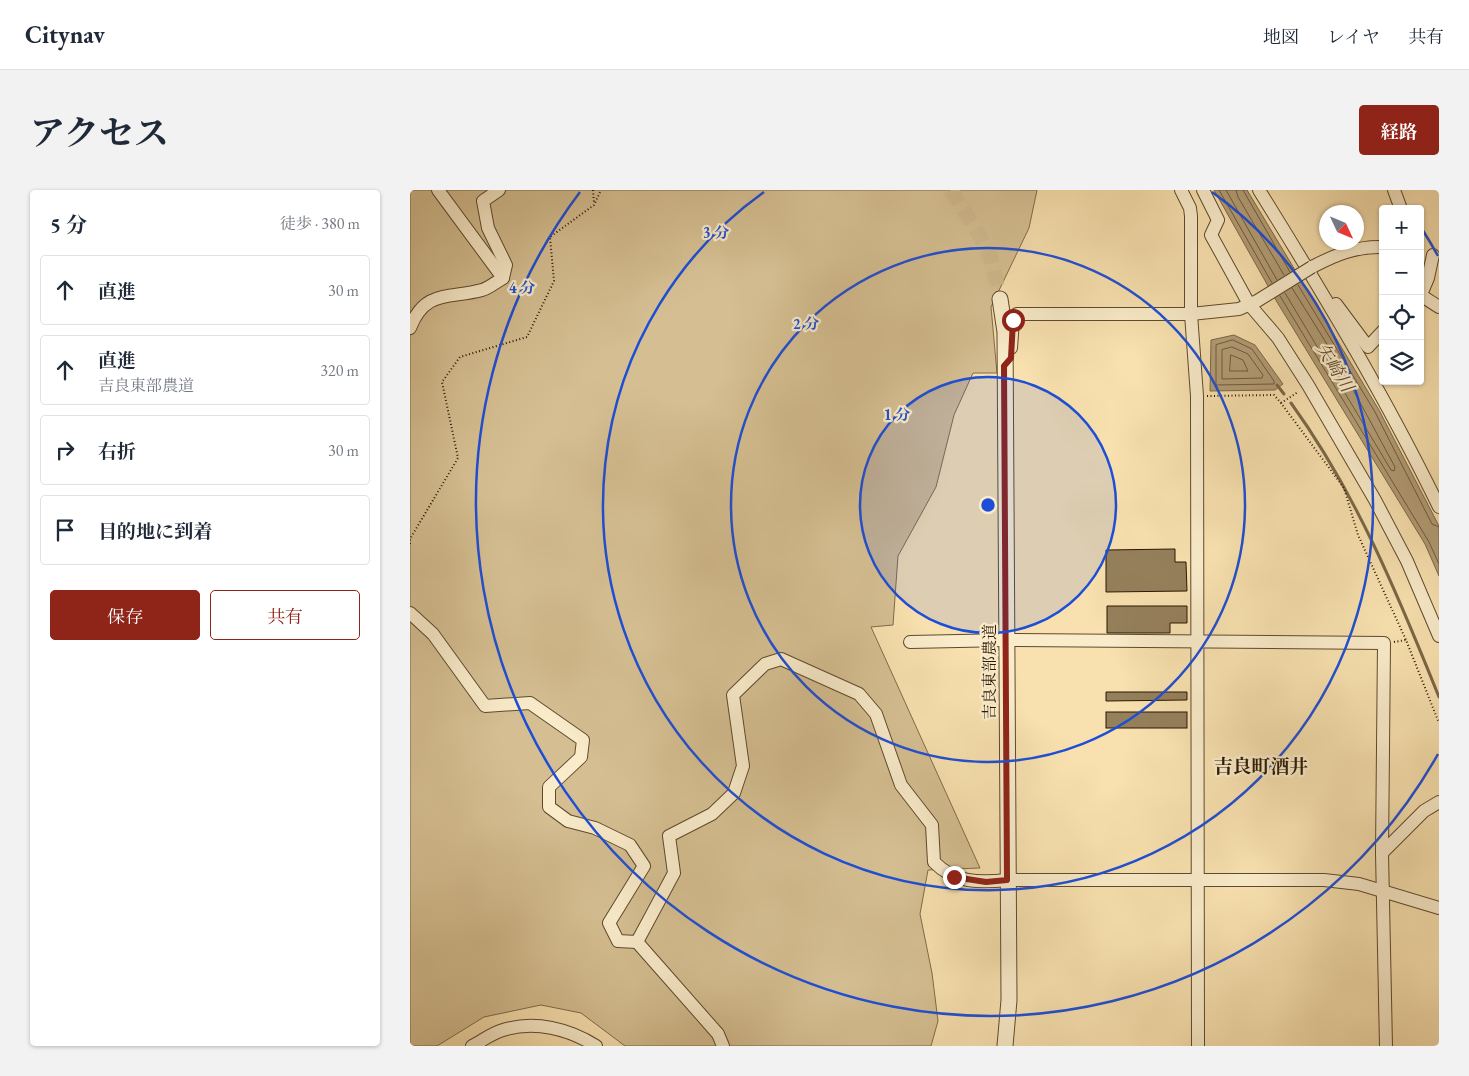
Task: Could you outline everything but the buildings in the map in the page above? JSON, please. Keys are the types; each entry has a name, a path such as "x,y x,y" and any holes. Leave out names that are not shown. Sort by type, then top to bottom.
{"street":[{"path":"438,190 503,278"},
{"path":"410,328 416,313 435,298 484,289 503,278 506,265 488,228 483,201 499,190"},
{"path":"1181,190 1190,208 1191,216 1191,314 1197,396 1198,1046"},
{"path":"1203,190 1218,220 1211,235 1308,386 1384,518 1407,562 1439,636"},
{"path":"1259,190 1326,299 1409,446 1439,507"},
{"path":"1394,190 1399,205"},
{"path":"1004,366 1011,358 1013,320 1017,314 1191,314 1239,309 1253,303 1339,253 1361,248 1379,247"},
{"path":"1421,295 1431,254"},
{"path":"1424,298 1439,306"},
{"name":"吉良東部農道","path":"1000,299 1005,332 1009,1000 1005,1046"},
{"path":"1326,299 1334,301 1368,347 1379,335"},
{"path":"410,613 433,634 485,706 530,703 583,740 582,757 548,787 549,807 568,821 595,828 630,845 644,866 609,924 618,941 637,942 718,1034 724,1046"},
{"path":"910,642 1007,640 1384,643 1382,854 1386,1046"},
{"path":"637,942 674,873 669,836 712,814 734,793 742,766 733,695 765,664 781,659 859,694 876,714 901,785 932,825 933,858 943,870 954,877 974,881 1324,880 1359,884 1384,890 1439,908"},
{"path":"1382,854 1424,812 1439,802"},
{"path":"472,1046 503,1030 543,1026 576,1034 596,1046"}],"path":[{"path":"593,190 594,205"},
{"path":"410,544 410,539 458,458 442,382 460,357 527,338 554,281 550,237 594,205 601,190"},
{"path":"1281,403 1308,386"},
{"path":"1197,396 1274,395 1344,488 1358,535 1406,640 1439,723"},
{"path":"1384,643 1406,640"}],"shaded area":[{"path":"410,190 1037,190 1029,228 991,307 997,373 973,373 954,415 936,487 898,556 893,625 871,627 980,868 928,870 920,914 932,973 938,1021 931,1046 625,1046 581,1013 541,1005 484,1017 437,1046 410,1046"}],"water":[{"name":"矢崎川","path":"1214,190 1247,190 1379,410 1439,526 1439,576 1425,544 1277,302"},
{"path":"1234,335 1255,345 1283,384 1275,390 1210,391 1211,340"}],"waterway":[{"path":"1277,385 1284,394"},
{"path":"1291,403 1314,437 1356,509 1408,621 1439,697"}],"tunnel":[{"path":"951,190 981,238 991,259 1000,299"}],"district":[{"name":"吉良町酒井","path":"1261,766"}],"route":[{"path":"954,877 986,882 1007,880 1004,366 1011,358 1013,320"}]}
